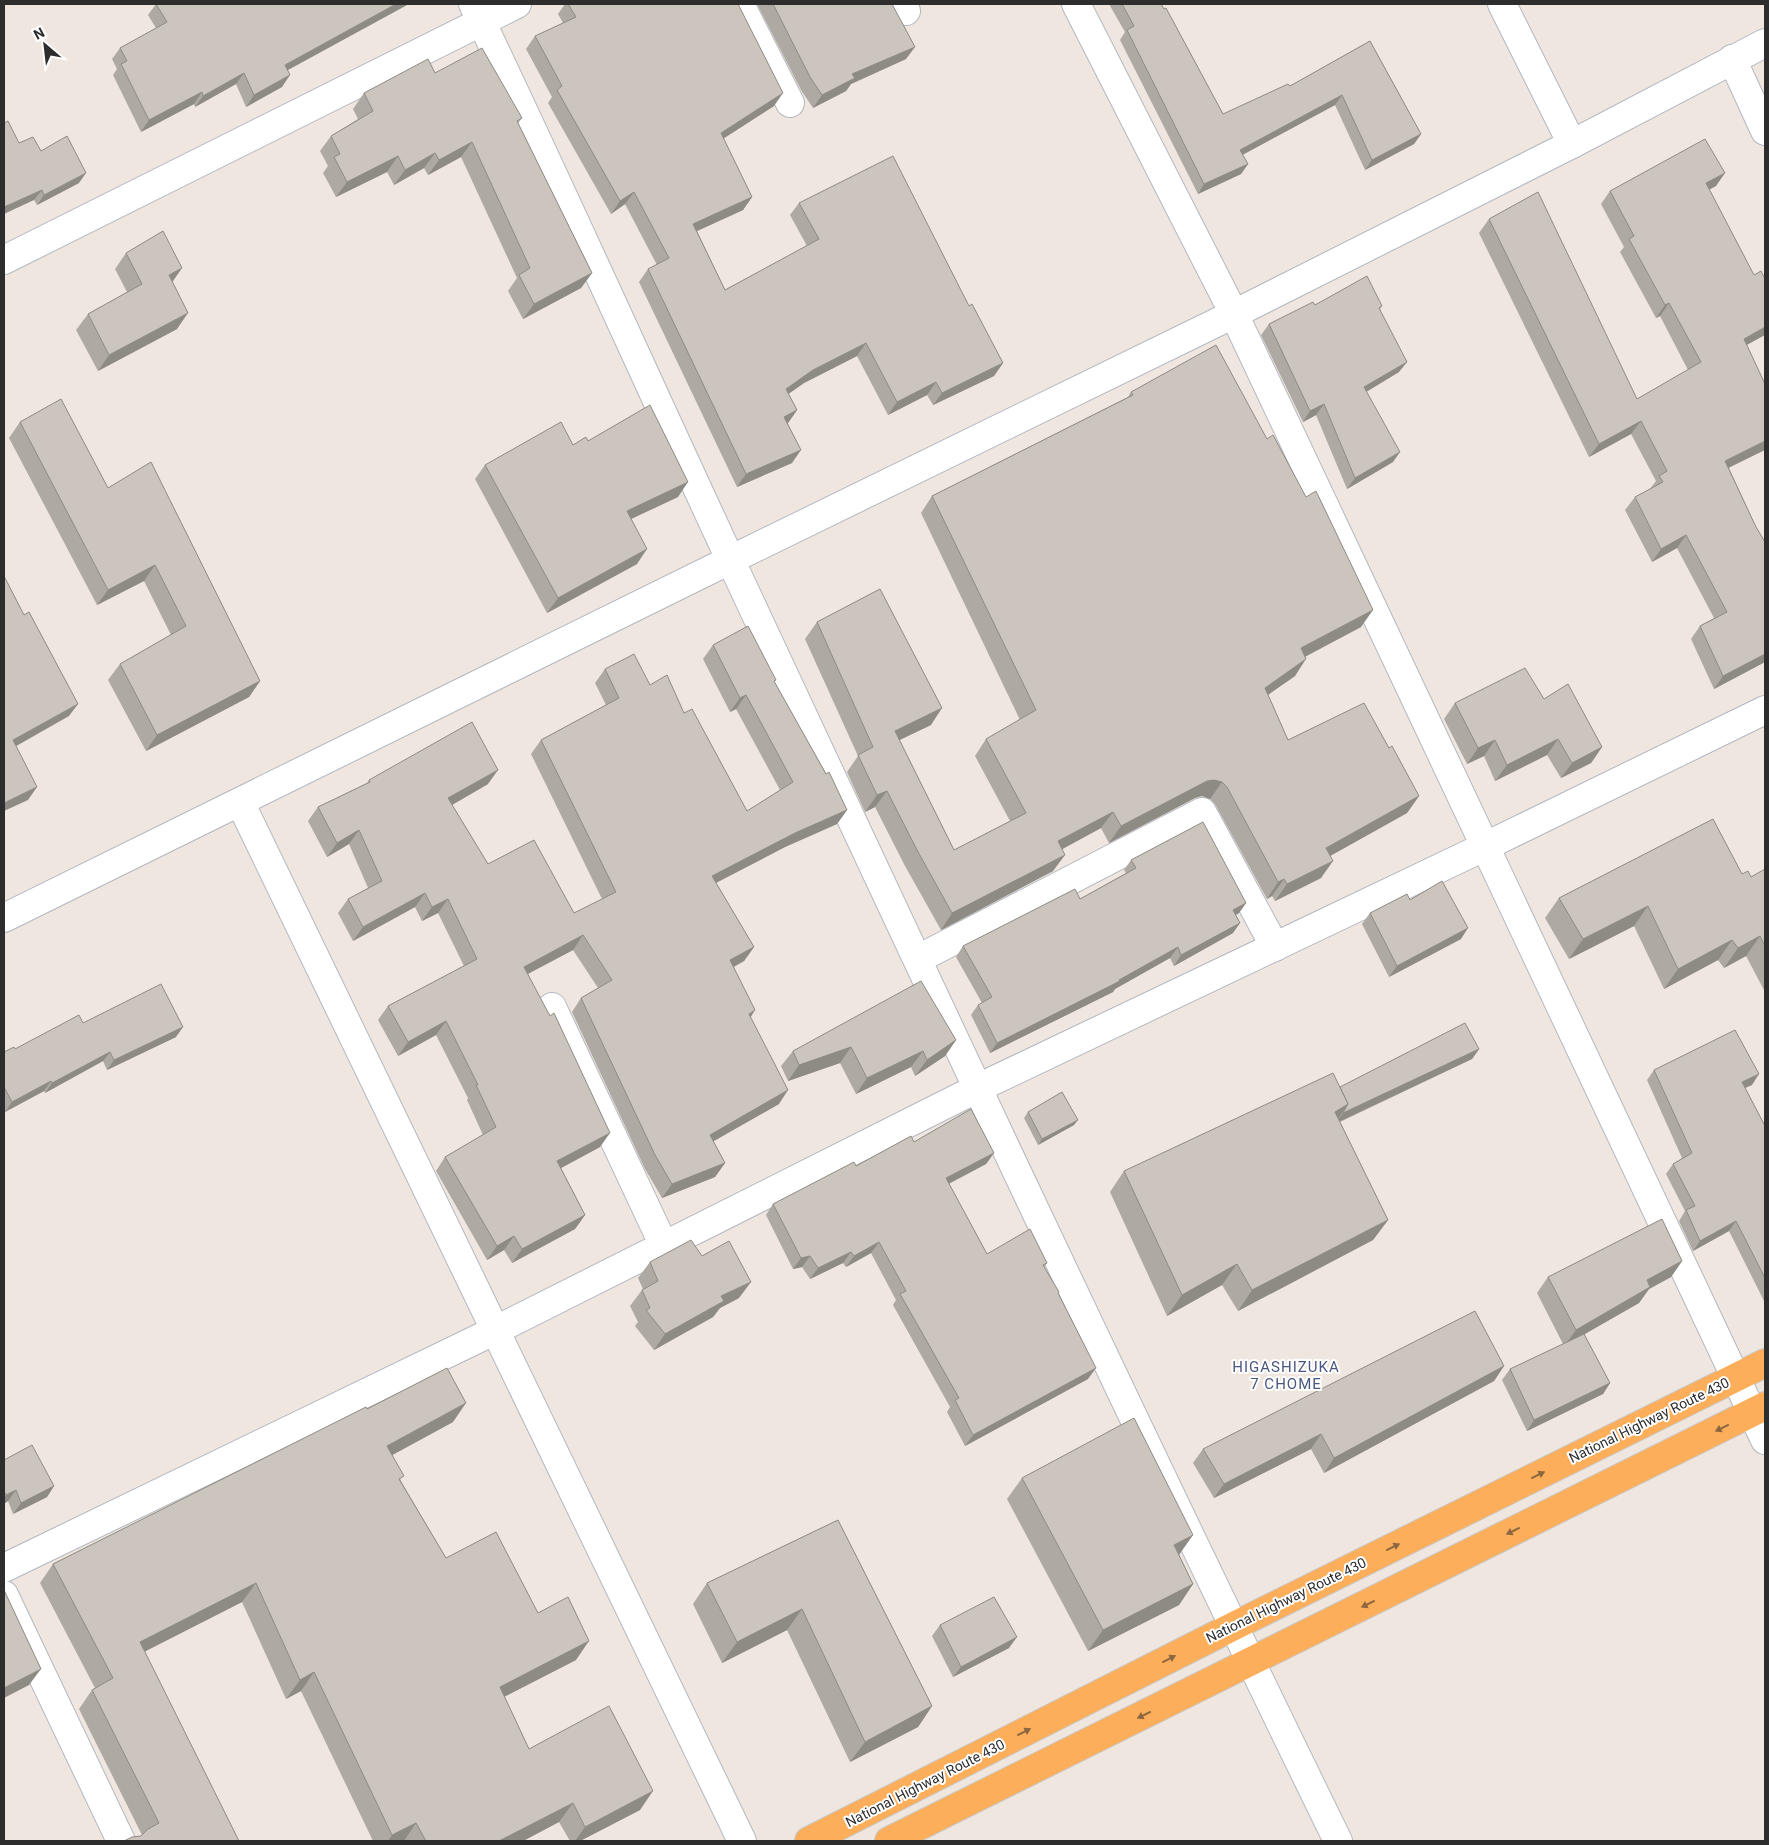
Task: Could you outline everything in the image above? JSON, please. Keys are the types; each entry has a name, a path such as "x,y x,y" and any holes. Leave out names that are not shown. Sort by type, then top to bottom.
{"highway":[{"name":"National Highway Route 430","path":"809,1841 1234,1626 1765,1363"},
{"path":"889,1841 1759,1410"}],"street":[{"path":"4,260 477,13 517,4"},
{"path":"740,4 790,103"},
{"path":"1076,4 1234,314 1736,1377 1759,1410 1765,1440"},
{"path":"1502,4 1572,144"},
{"path":"477,13 730,560 978,1088 1338,1841"},
{"path":"4,918 1234,314 1572,144 1765,43"},
{"path":"1732,59 1765,131"},
{"path":"4,1568 496,1330 978,1088 1486,846 1765,710"},
{"path":"240,802 742,1841"},
{"path":"918,959 1202,812 1275,946"},
{"path":"552,1007 664,1246"},
{"path":"4,1595 121,1841"}],"building":[{"path":"156,4 396,4 285,65 290,75 254,95 244,73 203,96 202,92 149,120 121,64 127,61 120,48 167,22"},
{"path":"568,4 738,4 783,93 721,133 752,197 693,224 725,290 819,239 799,203 893,156 969,306 972,304 1003,363 942,393 936,382 897,402 866,343 813,370 786,389 797,410 784,417 801,450 746,474 648,269 669,258 634,192 620,201 557,90 562,86 535,36 576,17"},
{"path":"773,4 892,4 915,47 852,74 855,78 822,95 810,77"},
{"path":"1122,4 1161,4 1164,9 1166,8 1223,114 1288,84 1290,86 1370,41 1421,134 1372,160 1342,95 1240,150 1248,164 1204,184 1127,30 1134,26"},
{"path":"482,48 522,118 517,121 592,273 534,304 519,275 530,268 472,142 439,160 435,153 405,170 398,156 347,182 334,157 340,154 331,136 373,111 364,93 428,59 435,73"},
{"path":"8,121 19,143 33,137 41,151 67,136 86,173 44,195 42,190 4,207 4,123"},
{"path":"1705,139 1725,173 1706,183 1754,275 1761,271 1765,279 1765,327 1744,339 1765,384 1765,441 1725,461 1765,542 1765,654 1723,676 1700,626 1727,612 1686,535 1661,549 1635,497 1663,482 1659,476 1667,471 1641,421 1599,444 1489,219 1538,192 1637,399 1701,362 1669,303 1665,305 1629,239 1634,236 1610,191"},
{"path":"163,231 182,268 169,275 188,313 109,355 88,314 142,284 126,253"},
{"path":"1367,276 1382,306 1379,308 1407,362 1364,387 1400,452 1355,478 1324,404 1310,411 1269,324 1313,302 1315,305"},
{"path":"1216,345 1267,439 1273,435 1306,497 1316,491 1373,610 1301,648 1306,659 1265,688 1288,740 1364,703 1389,748 1392,746 1419,796 1326,848 1333,861 1287,884 1284,879 1278,882 1227,787 1222,782 1207,781 1121,826 1113,812 1058,841 1065,855 952,913 887,791 877,795 858,755 873,747 817,622 880,589 942,708 895,731 954,850 1026,813 986,739 1036,710 932,496 1133,395 1131,392"},
{"path":"61,399 108,488 151,462 260,681 157,735 120,664 186,626 155,565 108,590 20,422"},
{"path":"650,405 688,482 627,511 647,549 558,598 485,465 561,422 573,445 586,437 588,441"},
{"path":"4,576 24,615 29,612 78,704 13,740 37,787 4,803"},
{"path":"748,626 776,680 774,681 826,774 829,772 847,810 795,833 712,876 754,947 730,960 755,1010 749,1014 788,1090 710,1135 725,1163 672,1184 655,1155 581,998 612,980 583,935 524,967 550,1016 554,1013 610,1133 557,1161 585,1215 522,1249 514,1236 497,1246 445,1157 496,1127 476,1085 478,1085 446,1021 408,1042 388,1006 477,959 448,899 432,907 425,893 363,927 348,899 382,881 359,830 337,843 318,807 370,782 369,780 472,722 498,770 448,798 488,864 534,840 574,913 616,892 541,740 619,698 605,669 634,654 650,685 667,675 684,713 692,709 747,811 793,782 746,695 740,698 713,645"},
{"path":"1525,668 1544,699 1568,684 1602,747 1572,763 1558,739 1507,765 1495,740 1478,748 1455,703"},
{"path":"1713,819 1742,874 1748,871 1751,877 1765,869 1765,946 1760,936 1738,948 1732,940 1678,969 1648,906 1583,939 1559,898"},
{"path":"1203,822 1246,903 1233,910 1240,923 1181,955 1178,947 1120,981 997,1043 978,1005 992,997 963,946 1075,889 1080,899 1136,868 1131,860"},
{"path":"1442,881 1468,928 1397,966 1370,913 1407,894 1410,900"},
{"path":"921,981 956,1040 927,1060 923,1051 867,1078 851,1047 799,1065 793,1051"},
{"path":"161,984 183,1027 114,1060 110,1052 12,1102 4,1087 4,1052 14,1047 15,1049 79,1015 83,1023"},
{"path":"1465,1023 1479,1049 1343,1113 1348,1104 1340,1087"},
{"path":"1735,1030 1759,1074 1742,1082 1765,1126 1765,1278 1736,1221 1700,1241 1686,1210 1695,1206 1673,1164 1692,1153 1654,1070"},
{"path":"1333,1073 1348,1104 1335,1112 1388,1220 1252,1290 1237,1264 1182,1295 1124,1171"},
{"path":"1062,1092 1078,1120 1042,1139 1028,1112"},
{"path":"971,1109 994,1153 946,1178 987,1254 1030,1229 1047,1263 1043,1265 1059,1292 1096,1368 973,1435 955,1400 959,1398 900,1294 906,1291 879,1242 854,1256 851,1252 818,1268 810,1256 801,1258 773,1204 854,1162 856,1166 911,1136 914,1142"},
{"path":"1662,1219 1682,1261 1647,1280 1650,1287 1576,1330 1548,1277"},
{"path":"691,1240 702,1256 729,1241 751,1282 721,1296 724,1301 665,1334 646,1310 650,1308 642,1290 658,1281 650,1262"},
{"path":"1475,1311 1504,1366 1334,1458 1321,1434 1224,1484 1203,1449"},
{"path":"1584,1334 1610,1383 1534,1420 1510,1369"},
{"path":"447,1368 466,1403 387,1446 404,1476 399,1479 446,1558 496,1532 538,1613 568,1597 589,1641 500,1687 529,1749 609,1706 653,1791 585,1827 573,1803 499,1841 426,1841 416,1823 392,1835 314,1672 300,1680 256,1583 140,1642 239,1841 124,1841 132,1837 141,1836 148,1829 159,1823 92,1690 113,1678 53,1564"},
{"path":"1134,1418 1193,1535 1174,1545 1193,1584 1103,1630 1022,1478"},
{"path":"32,1445 54,1486 21,1503 16,1490 6,1495 4,1491 4,1460"},
{"path":"838,1520 932,1706 865,1742 802,1609 737,1642 707,1583"},
{"path":"4,1590 41,1669 4,1688"},
{"path":"994,1597 1017,1637 961,1667 940,1625"}],"district":[{"name":"HIGASHIZUKA 7 CHOME","path":"1286,1376"}]}
